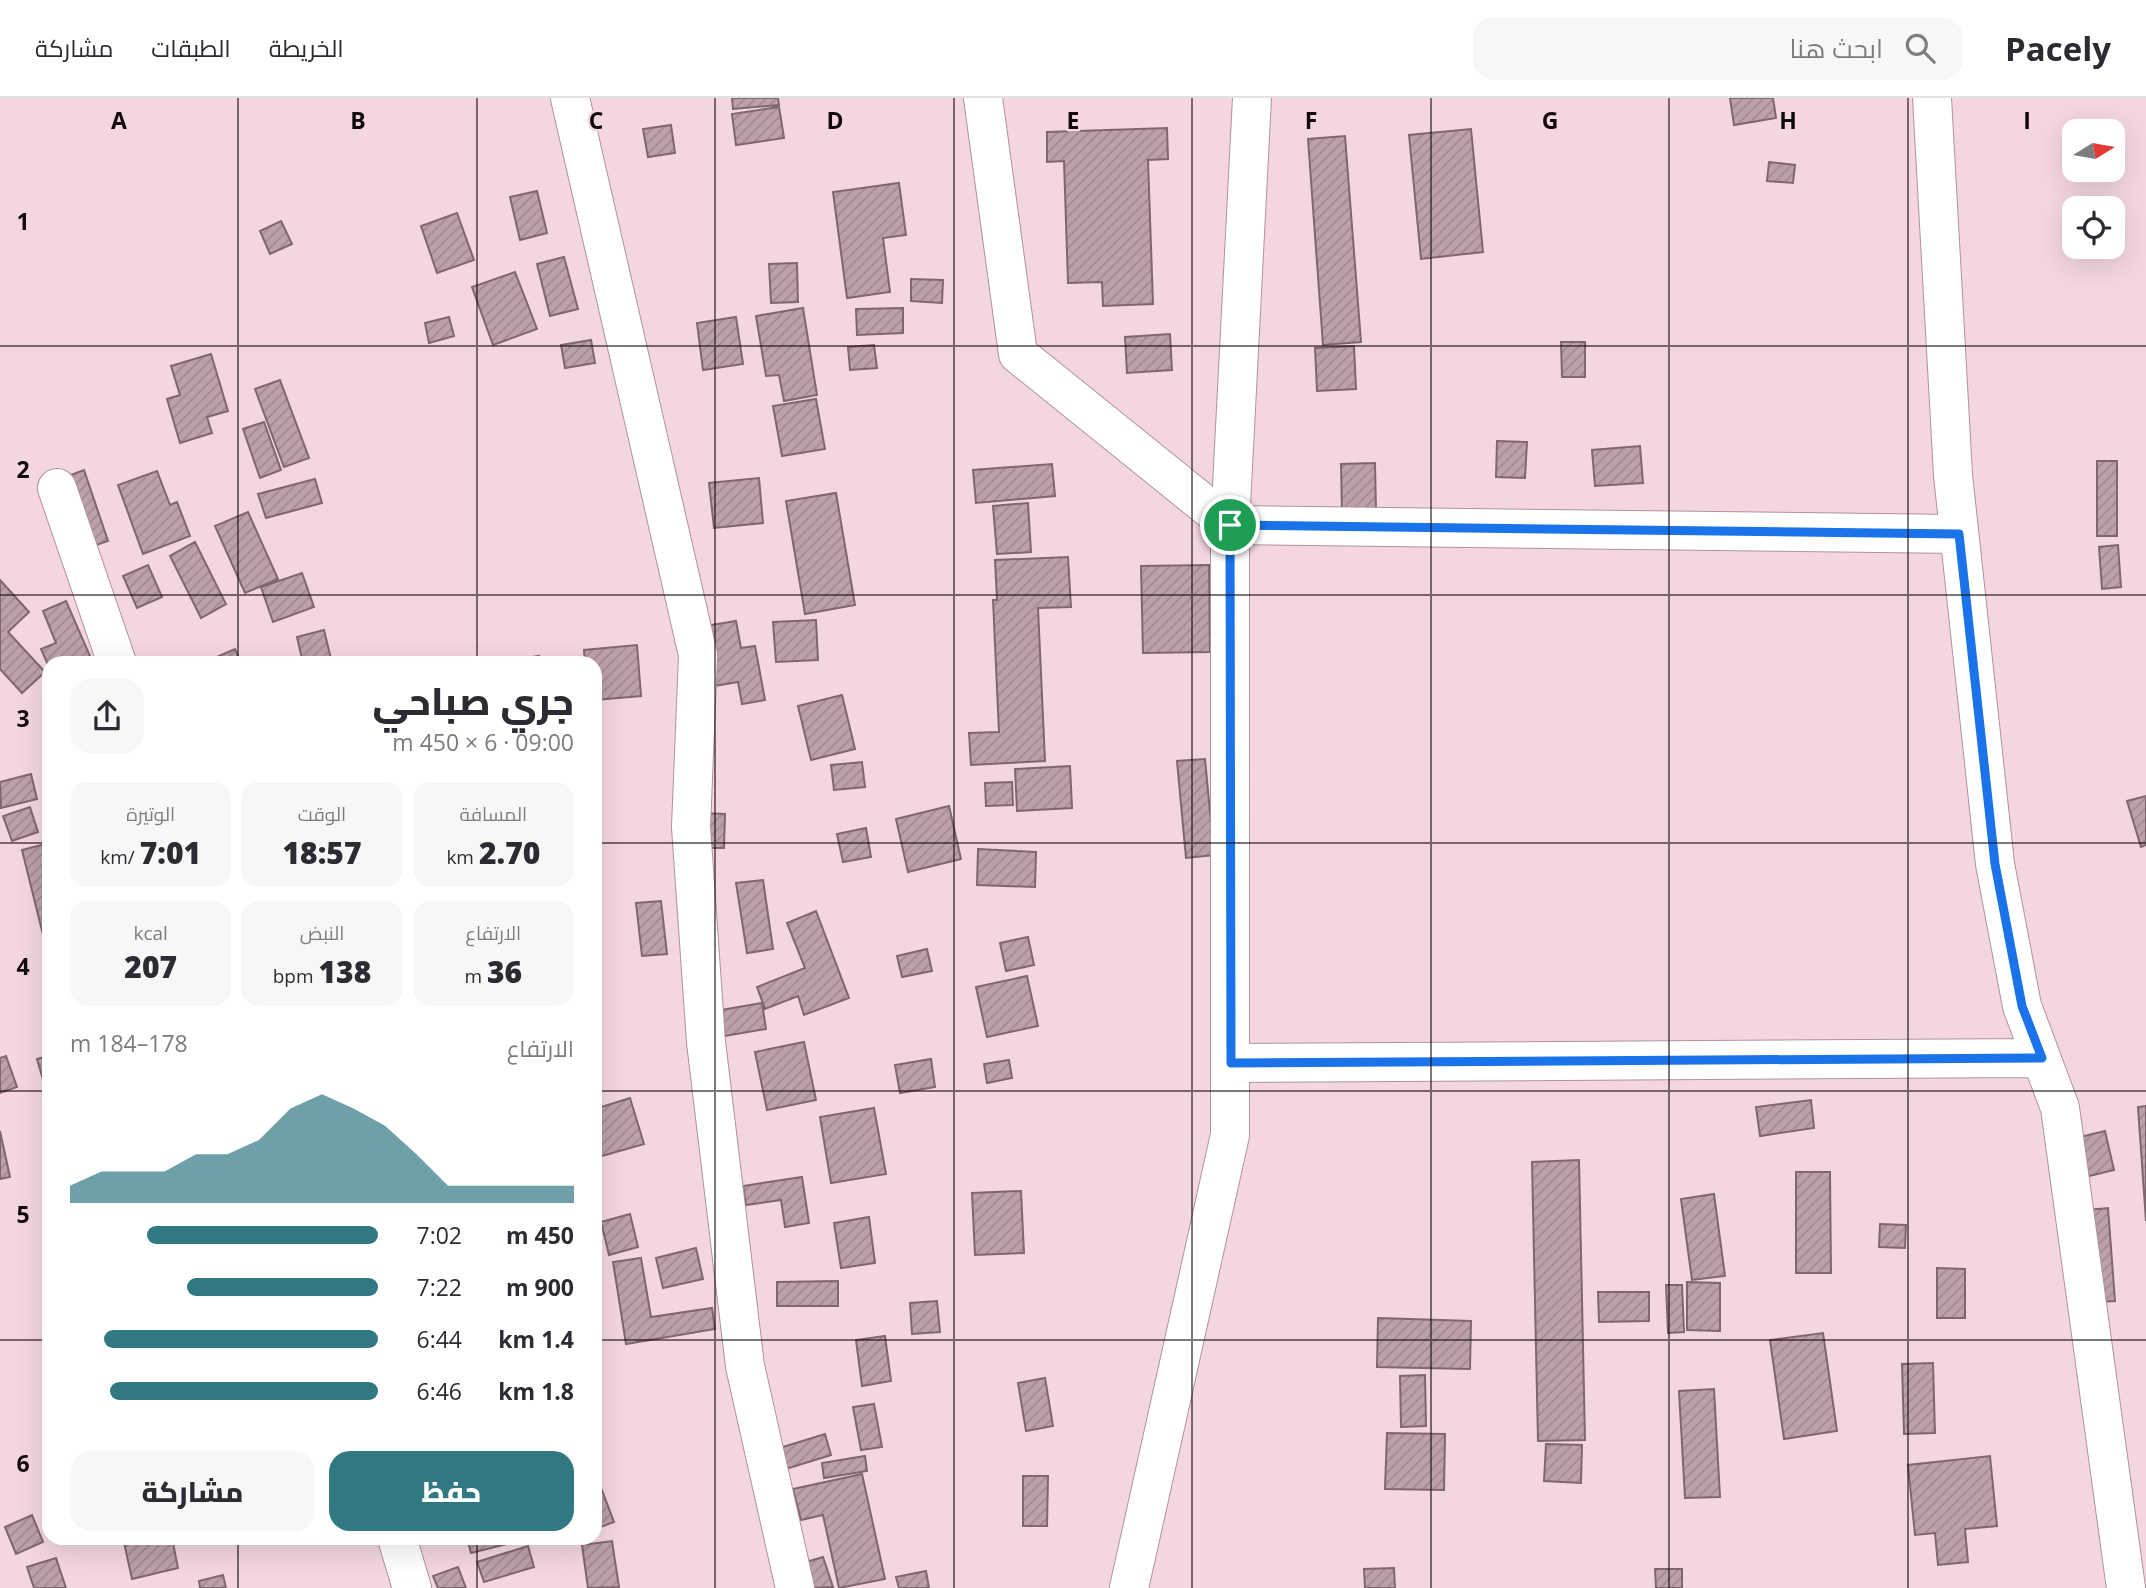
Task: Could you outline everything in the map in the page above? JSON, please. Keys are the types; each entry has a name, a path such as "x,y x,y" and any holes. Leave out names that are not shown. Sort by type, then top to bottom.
{"street":[{"path":"570,98 698,655 691,827 706,1042 745,1366 795,1588"},
{"path":"983,98 1018,354 1230,525 1959,534"},
{"path":"1129,1588 1230,1135 1230,525 1252,98"},
{"path":"1932,98 1952,461 1995,864 2022,1006 2060,1108 2126,1588"},
{"path":"57,488 115,656"},
{"path":"1231,1063 2042,1058"},
{"path":"399,1545 412,1588"}],"building":[{"path":"732,98 778,98 779,105 733,109"},
{"path":"1730,98 1773,98 1776,118 1734,125"},
{"path":"779,107 784,138 736,145 732,114"},
{"path":"671,125 675,153 648,157 643,129"},
{"path":"1167,128 1168,159 1148,160 1153,304 1103,306 1102,282 1068,283 1064,161 1047,162 1047,132"},
{"path":"1471,129 1483,252 1421,259 1409,135"},
{"path":"1345,136 1361,342 1323,345 1308,139"},
{"path":"1769,162 1795,165 1793,183 1767,181"},
{"path":"899,183 906,235 883,238 890,292 847,298 833,192"},
{"path":"537,191 547,233 520,240 510,197"},
{"path":"457,213 474,260 437,273 421,226"},
{"path":"281,221 292,244 270,254 260,231"},
{"path":"564,257 578,309 550,316 537,264"},
{"path":"797,263 798,302 771,303 769,264"},
{"path":"515,272 537,329 493,345 472,287"},
{"path":"911,279 943,280 942,303 911,301"},
{"path":"803,308 817,395 784,401 779,375 766,376 756,316"},
{"path":"903,308 903,333 857,335 856,309"},
{"path":"449,317 454,336 429,343 425,323"},
{"path":"736,317 743,364 703,370 697,323"},
{"path":"1170,334 1172,370 1127,373 1125,337"},
{"path":"591,340 595,363 565,368 561,345"},
{"path":"1561,342 1585,342 1585,377 1562,377"},
{"path":"874,345 877,368 850,370 848,347"},
{"path":"1354,346 1356,389 1317,391 1315,348"},
{"path":"211,354 228,411 207,417 212,433 180,443 167,399 180,395 171,366"},
{"path":"280,380 309,458 284,467 255,389"},
{"path":"816,399 825,449 782,456 773,406"},
{"path":"264,422 281,470 260,478 243,429"},
{"path":"1497,441 1527,442 1525,478 1496,477"},
{"path":"1640,446 1643,483 1595,486 1592,450"},
{"path":"2097,461 2117,461 2117,536 2097,536"},
{"path":"1375,463 1376,512 1342,513 1341,464"},
{"path":"1052,464 1055,496 976,503 973,470"},
{"path":"84,470 108,541 82,550 57,480"},
{"path":"157,471 170,505 177,502 190,536 143,554 118,485"},
{"path":"759,478 763,523 714,528 709,483"},
{"path":"315,479 322,503 266,518 258,494"},
{"path":"836,493 855,605 805,614 786,501"},
{"path":"1028,503 1031,552 997,554 993,506"},
{"path":"248,512 278,579 245,593 215,526"},
{"path":"195,542 226,604 201,618 170,556"},
{"path":"2118,545 2121,587 2102,589 2099,547"},
{"path":"1068,557 1071,607 1038,608 1045,761 971,765 969,733 999,732 993,600 997,600 995,560"},
{"path":"148,565 162,597 137,608 123,576"},
{"path":"1209,565 1210,652 1143,653 1141,566"},
{"path":"302,573 314,607 273,622 261,587"},
{"path":"0,580 29,612 8,632 42,669 42,675 22,693 0,669"},
{"path":"66,601 90,656 44,656 41,649 56,643 43,611"},
{"path":"816,620 818,660 776,662 773,622"},
{"path":"736,621 741,648 755,646 765,700 742,704 738,682 708,687 699,627"},
{"path":"324,630 330,656 301,656 297,637"},
{"path":"637,645 641,696 602,699 602,656 584,656 584,650"},
{"path":"235,649 238,656 219,656"},
{"path":"842,695 855,749 811,760 798,706"},
{"path":"1205,759 1214,855 1186,858 1177,761"},
{"path":"862,762 865,787 834,790 831,765"},
{"path":"1070,766 1072,808 1017,811 1015,769"},
{"path":"31,774 37,799 1,808 0,782"},
{"path":"1012,782 1013,805 986,806 985,783"},
{"path":"2146,796 2146,845 2141,847 2127,801"},
{"path":"949,806 961,859 908,872 896,819"},
{"path":"30,807 38,832 12,841 3,816"},
{"path":"700,813 725,814 724,848 700,848"},
{"path":"866,828 871,857 843,862 837,834"},
{"path":"42,845 42,931 22,850"},
{"path":"978,849 1036,852 1035,887 977,885"},
{"path":"763,880 773,949 747,953 736,883"},
{"path":"661,901 667,954 642,956 636,903"},
{"path":"816,911 849,998 804,1015 798,996 765,1009 757,987 805,968 787,923"},
{"path":"1028,937 1034,965 1006,971 1000,943"},
{"path":"927,949 932,971 902,977 897,956"},
{"path":"1027,976 1038,1026 987,1037 976,987"},
{"path":"762,1003 766,1029 718,1037 715,1011"},
{"path":"804,1042 816,1100 767,1110 755,1052"},
{"path":"6,1056 17,1087 0,1093 0,1058"},
{"path":"42,1058 42,1076 37,1059"},
{"path":"931,1059 935,1087 900,1093 895,1065"},
{"path":"1009,1060 1012,1078 987,1083 984,1064"},
{"path":"630,1098 644,1144 602,1156 602,1107"},
{"path":"1811,1100 1814,1128 1760,1136 1756,1107"},
{"path":"2146,1106 2146,1221 2138,1107"},
{"path":"874,1108 886,1174 831,1183 820,1117"},
{"path":"0,1131 10,1177 0,1179"},
{"path":"2105,1131 2114,1170 2085,1177 2076,1138"},
{"path":"1579,1160 1585,1440 1538,1441 1532,1162"},
{"path":"1796,1172 1830,1172 1831,1273 1796,1273"},
{"path":"802,1177 809,1223 785,1227 781,1200 746,1205 743,1186"},
{"path":"1021,1191 1024,1253 975,1255 972,1193"},
{"path":"1714,1194 1725,1276 1692,1280 1681,1199"},
{"path":"2108,1208 2115,1301 2083,1303 2076,1211"},
{"path":"630,1214 638,1247 609,1255 602,1222"},
{"path":"869,1217 875,1263 841,1268 834,1223"},
{"path":"1880,1224 1906,1225 1905,1248 1879,1247"},
{"path":"696,1248 703,1279 663,1288 656,1258"},
{"path":"641,1258 651,1317 712,1308 715,1329 626,1344 613,1262"},
{"path":"1937,1268 1965,1269 1965,1318 1937,1318"},
{"path":"838,1281 838,1306 777,1306 777,1282"},
{"path":"1687,1282 1720,1283 1720,1331 1687,1330"},
{"path":"1666,1285 1682,1285 1684,1332 1668,1333"},
{"path":"1598,1292 1649,1292 1649,1321 1599,1322"},
{"path":"937,1301 940,1332 912,1334 910,1303"},
{"path":"1378,1318 1471,1321 1470,1369 1377,1367"},
{"path":"1823,1333 1837,1431 1784,1439 1770,1340"},
{"path":"885,1336 891,1381 862,1386 856,1340"},
{"path":"1933,1363 1935,1433 1904,1434 1902,1364"},
{"path":"1425,1375 1426,1426 1401,1427 1400,1376"},
{"path":"1045,1378 1053,1426 1026,1431 1018,1383"},
{"path":"1714,1389 1720,1497 1685,1498 1679,1391"},
{"path":"874,1404 882,1447 861,1450 853,1407"},
{"path":"1387,1433 1445,1434 1444,1490 1385,1489"},
{"path":"825,1434 831,1455 776,1472 770,1451"},
{"path":"1546,1444 1582,1445 1581,1483 1544,1481"},
{"path":"865,1456 867,1471 824,1478 822,1463"},
{"path":"1990,1456 1997,1526 1965,1529 1968,1562 1938,1565 1935,1533 1915,1535 1908,1465"},
{"path":"862,1474 885,1579 839,1588 823,1515 801,1520 793,1489"},
{"path":"1023,1476 1048,1476 1047,1526 1023,1526"},
{"path":"602,1490 614,1522 602,1526"},
{"path":"32,1515 42,1542 16,1554 5,1527"},
{"path":"612,1541 619,1587 588,1588 582,1545 602,1545 602,1542"},
{"path":"125,1545 173,1545 178,1568 132,1579"},
{"path":"469,1545 503,1545 471,1553"},
{"path":"528,1546 534,1567 484,1582 477,1562"},
{"path":"823,1557 833,1587 811,1588 803,1563"},
{"path":"56,1558 66,1588 34,1588 27,1567"},
{"path":"458,1567 466,1588 438,1588 433,1576"},
{"path":"1394,1568 1395,1588 1365,1588 1364,1569"},
{"path":"1655,1569 1682,1569 1682,1588 1656,1588"},
{"path":"926,1571 929,1588 899,1588 896,1577"},
{"path":"223,1575 226,1588 200,1588 199,1581"}],"route":[{"path":"1230,525 1959,534 1995,864 2022,1006 2042,1058 1231,1063 1230,525"}]}
